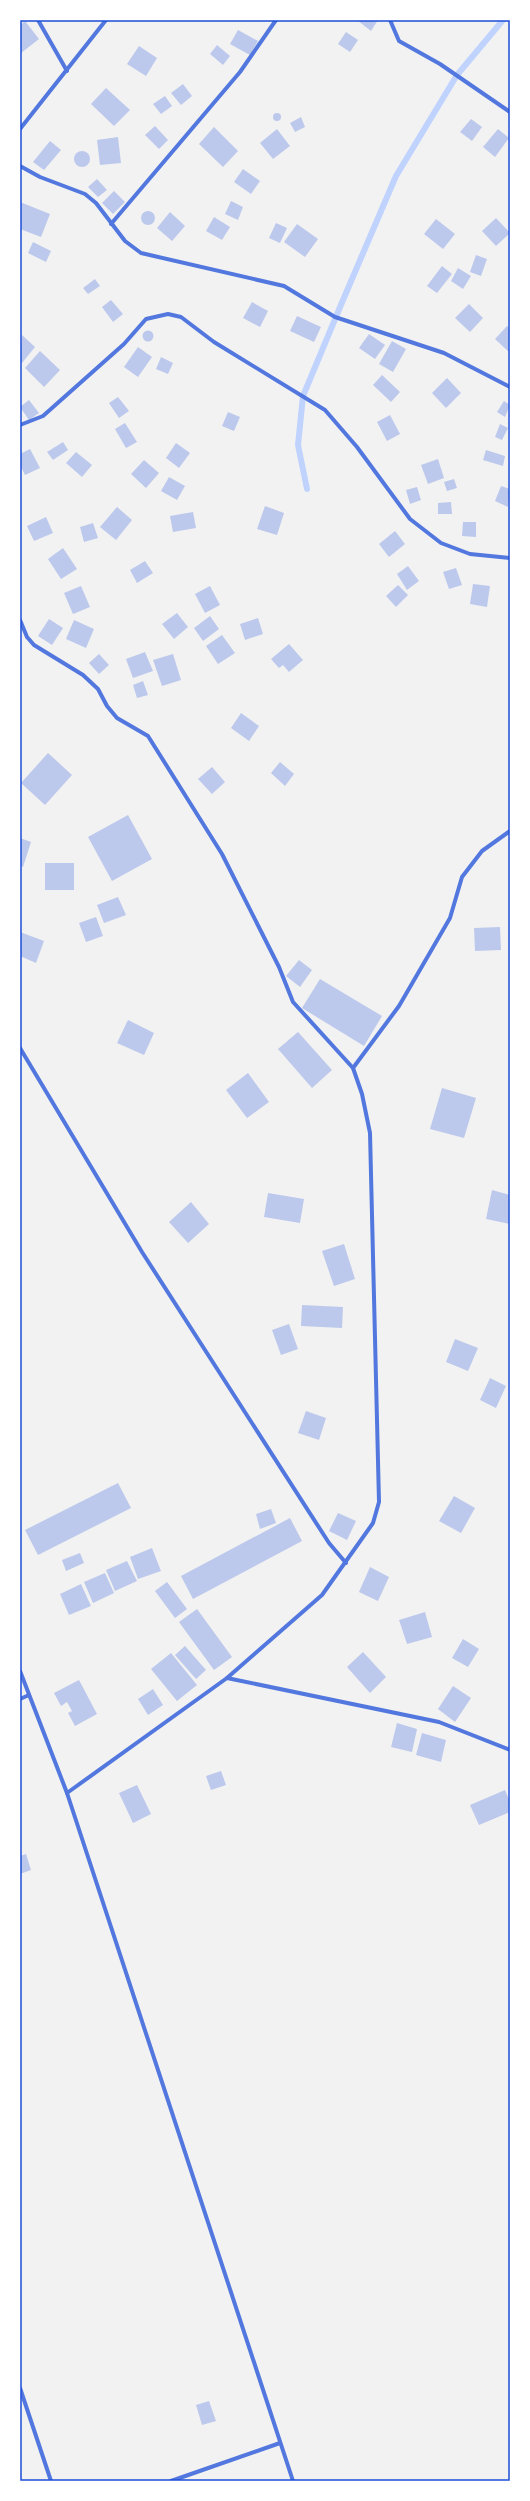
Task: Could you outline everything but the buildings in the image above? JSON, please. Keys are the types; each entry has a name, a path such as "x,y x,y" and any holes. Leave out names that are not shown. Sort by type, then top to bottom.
{"street":[{"path":"38,20 67,71"},
{"path":"20,130 106,20"},
{"path":"111,224 240,72 276,20"},
{"path":"390,20 400,41 440,64 510,112"},
{"path":"20,166 40,177 85,194 96,203 125,241 141,253 284,286 335,317 444,353 510,386"},
{"path":"20,425 44,416 124,344 146,319 168,314 181,317 214,342 325,410 357,447 410,519 441,543 470,554 510,558"},
{"path":"20,620 27,636 34,645 83,675 98,689 107,706 117,718 148,736 222,854 279,967 293,1002 352,1068 362,1094 370,1133 379,1502 373,1523 322,1595 227,1678 67,1793"},
{"path":"352,1068 399,1006 450,918 462,877 482,851 510,831"},
{"path":"20,1048 146,1259 329,1544 346,1563"},
{"path":"20,1671 67,1793 293,2481"},
{"path":"227,1678 439,1722 510,1750"},
{"path":"20,1699 29,1695"},
{"path":"20,2388 51,2481"},
{"path":"171,2481 280,2443"}],"waterway":[{"path":"307,489 298,445 303,396 343,300 396,176 457,75 503,20"}]}
